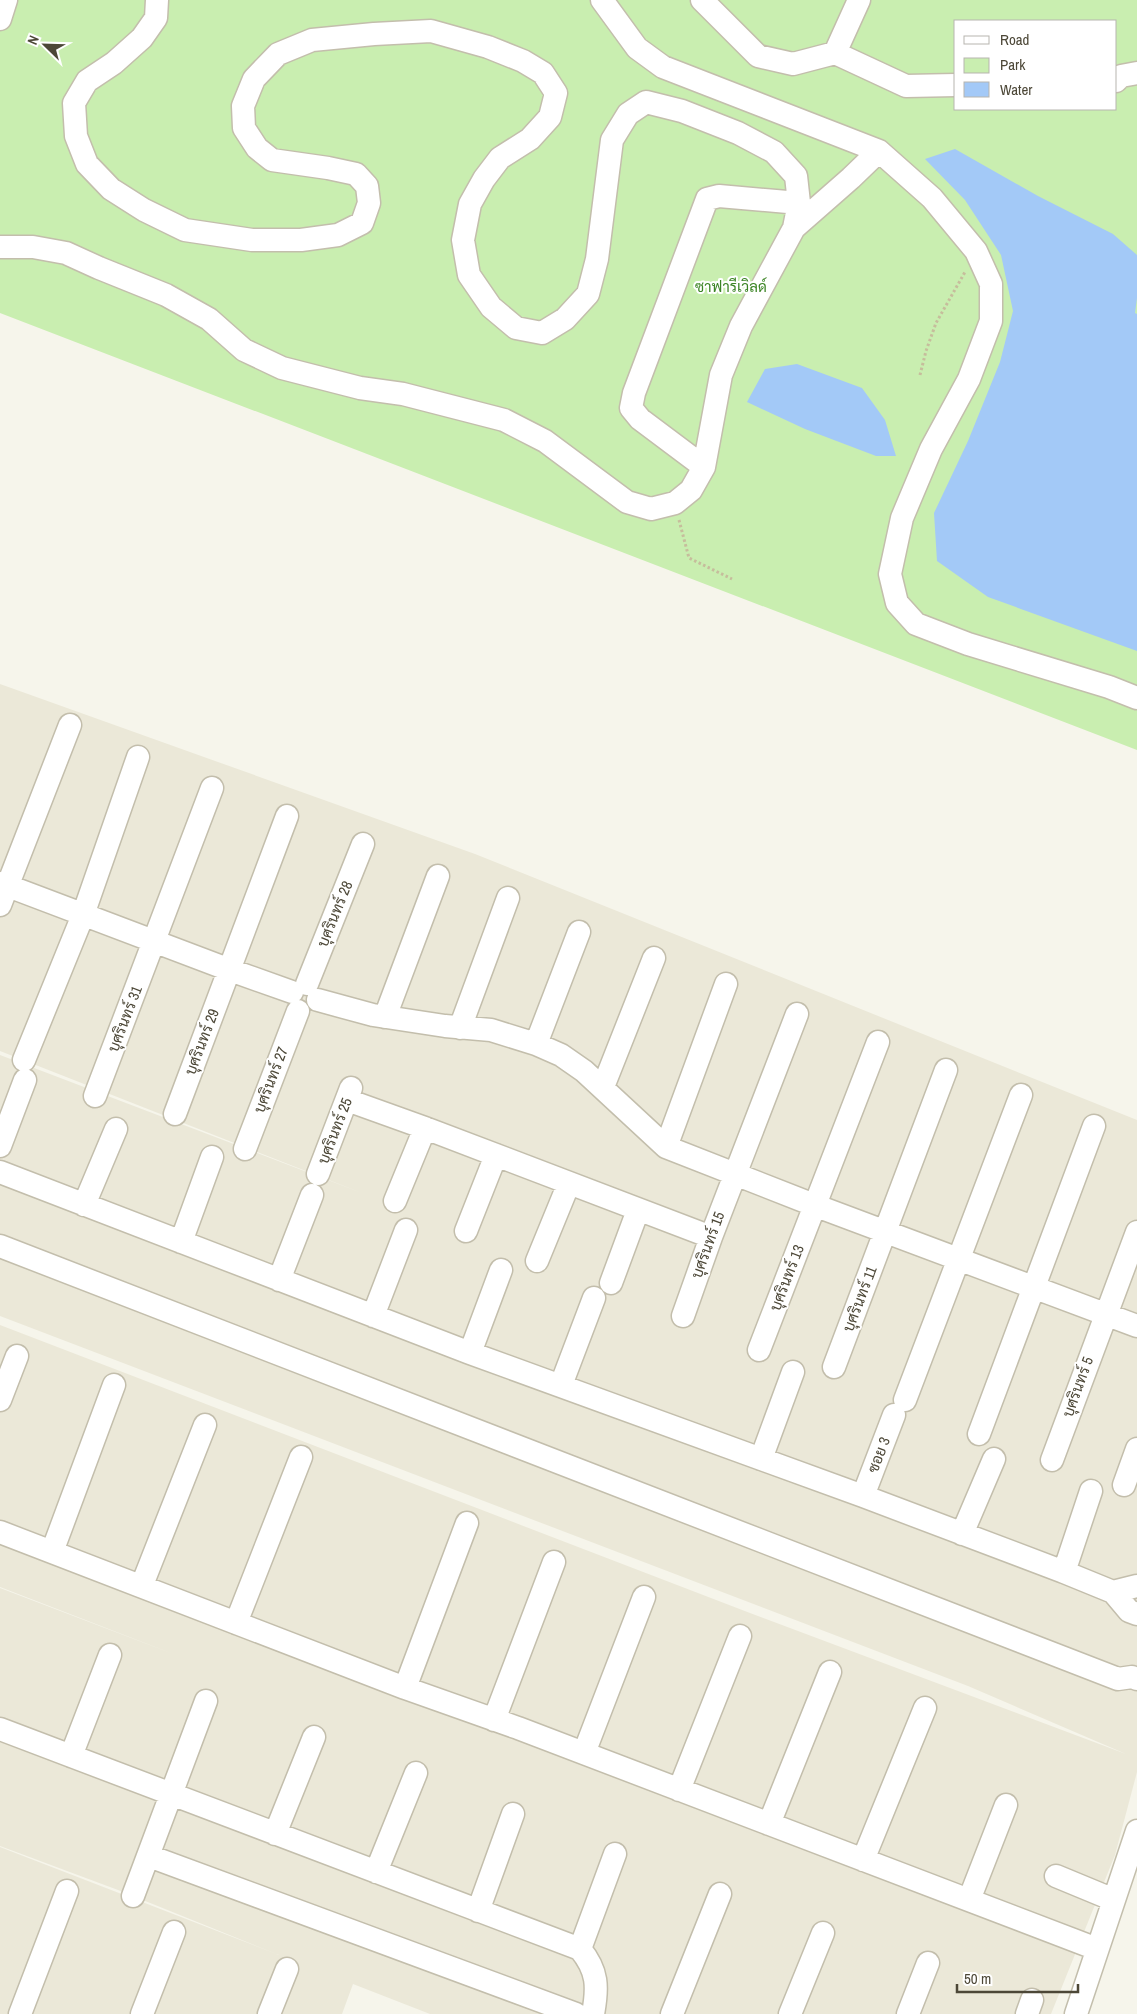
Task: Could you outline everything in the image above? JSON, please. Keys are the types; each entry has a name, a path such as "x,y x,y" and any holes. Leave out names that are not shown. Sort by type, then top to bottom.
{"street":[{"path":"0,19 6,0"},
{"path":"0,247 33,247 66,253 166,295 209,319 244,350 282,368 360,388 412,396 504,420 545,441 627,502 651,509 675,503 691,490 704,467 721,375 741,326 794,228 799,203 796,176 774,152 738,133 682,111 646,102 628,114 612,140 597,259 588,294 565,319 542,333 516,328 491,307 470,275 464,240 470,204 484,179 500,158 530,139 550,117 556,93 543,73 524,61 431,31 321,39 304,43 278,54 254,79 243,106 244,128 257,148 272,160 356,174 366,186 369,203 362,223 338,235 301,240 252,240 186,230 144,210 111,189 87,164 76,136 74,103 87,81 114,63 142,38 156,18 157,0"},
{"path":"602,0 637,48 663,67 878,151 932,198 976,251 991,284 991,321 969,379 931,449 902,518 890,574 897,603 916,624 968,644 1109,687 1137,698"},
{"path":"702,0 758,56 793,64 835,53 906,86 954,86"},
{"path":"835,53 859,0"},
{"path":"1117,81 1121,76 1137,73"},
{"path":"794,228 851,178 878,151"},
{"path":"704,467 640,419 631,408 634,393 707,199 719,196 799,203"},
{"path":"70,726 2,891 83,915 304,997 385,1017 460,1028 491,1030 536,1044 561,1054 603,1086 666,1148 1137,1326"},
{"path":"0,1146 25,1070 83,915 138,757"},
{"name":"บุศรินทร์ 31","path":"95,1096 212,788"},
{"name":"บุศรินทร์ 29","path":"175,1114 287,816"},
{"name":"บุศรินทร์ 28","path":"304,997 363,844"},
{"path":"385,1017 438,876"},
{"path":"460,1028 508,898"},
{"path":"536,1044 579,932"},
{"path":"603,1086 654,958"},
{"path":"666,1148 726,984"},
{"name":"บุศรินทร์ 27","path":"245,1149 304,997"},
{"name":"บุศรินทร์ 15","path":"683,1316 734,1174 797,1014"},
{"name":"บุศรินทร์ 13","path":"759,1350 878,1042"},
{"name":"บุศรินทร์ 11","path":"834,1367 946,1070"},
{"name":"บุศรินทร์ 25","path":"279,1280 349,1094 425,1128"},
{"name":"ซอย 3","path":"863,1496 1021,1094"},
{"path":"979,1434 1094,1126"},
{"path":"84,1205 116,1128"},
{"path":"395,1200 425,1128 710,1238"},
{"path":"466,1230 496,1155"},
{"path":"181,1242 212,1157"},
{"path":"0,1172 470,1353 562,1385 1064,1572 1113,1592 1129,1611 1137,1614"},
{"path":"536,1260 569,1183"},
{"path":"611,1284 638,1210"},
{"path":"373,1316 406,1230"},
{"name":"บุศรินทร์ 5","path":"1052,1460 1137,1232"},
{"path":"0,1246 1127,1679 1127,1690 1137,1694"},
{"path":"470,1353 501,1270"},
{"path":"562,1385 594,1298"},
{"path":"0,1400 16,1356"},
{"path":"761,1459 793,1372"},
{"path":"52,1552 114,1385"},
{"path":"142,1585 205,1425"},
{"path":"1124,1485 1137,1449"},
{"path":"236,1624 301,1457"},
{"path":"962,1534 994,1459"},
{"path":"1064,1572 1092,1491"},
{"path":"405,1688 467,1523"},
{"path":"0,1532 142,1585 236,1624 584,1753 1097,1949"},
{"path":"494,1720 554,1562"},
{"path":"1113,1592 1137,1586"},
{"path":"584,1753 644,1598"},
{"path":"679,1790 740,1636"},
{"path":"71,1756 110,1655"},
{"path":"769,1824 830,1672"},
{"path":"133,1896 206,1701"},
{"path":"863,1860 925,1708"},
{"path":"0,1729 580,1950 589,1961 596,1977 596,1999 593,2014"},
{"path":"275,1834 314,1737"},
{"path":"376,1872 416,1773"},
{"path":"969,1900 1006,1805"},
{"path":"478,1911 513,1814"},
{"path":"1076,2014 1137,1831"},
{"path":"580,1950 615,1854"},
{"path":"148,1856 576,2014"},
{"path":"1056,1876 1114,1900"},
{"path":"20,2014 67,1890"},
{"path":"672,2014 720,1894"},
{"path":"142,2014 174,1932"},
{"path":"790,2014 823,1933"},
{"path":"908,2014 928,1963"},
{"path":"269,2014 287,1969"}],"path":[{"path":"920,376 936,323 976,251"},
{"path":"675,503 689,558 732,579"}],"shaded area":[{"path":"0,684 475,854 1137,1120 1137,1772 1115,1855 1051,2014 430,2014 353,1984 342,2014 0,2014 0,1847 279,1955 118,1890 0,1846 0,1588 176,1655 0,1587 0,1325 750,1613 1126,1754 968,1686 0,1316 0,1055 362,1193 0,1051"}],"green space":[{"name":"ซาฟารีเวิลด์","path":"0,0 1137,0 1137,750 0,313"}],"water":[{"path":"955,149 1038,196 1113,234 1137,255 1135,313 1137,314 1137,651 988,597 937,561 934,513 968,441 1000,362 1013,311 1001,255 965,200 925,159"},
{"path":"797,364 862,388 885,420 896,456 876,456 805,429 747,402 765,369"}]}
